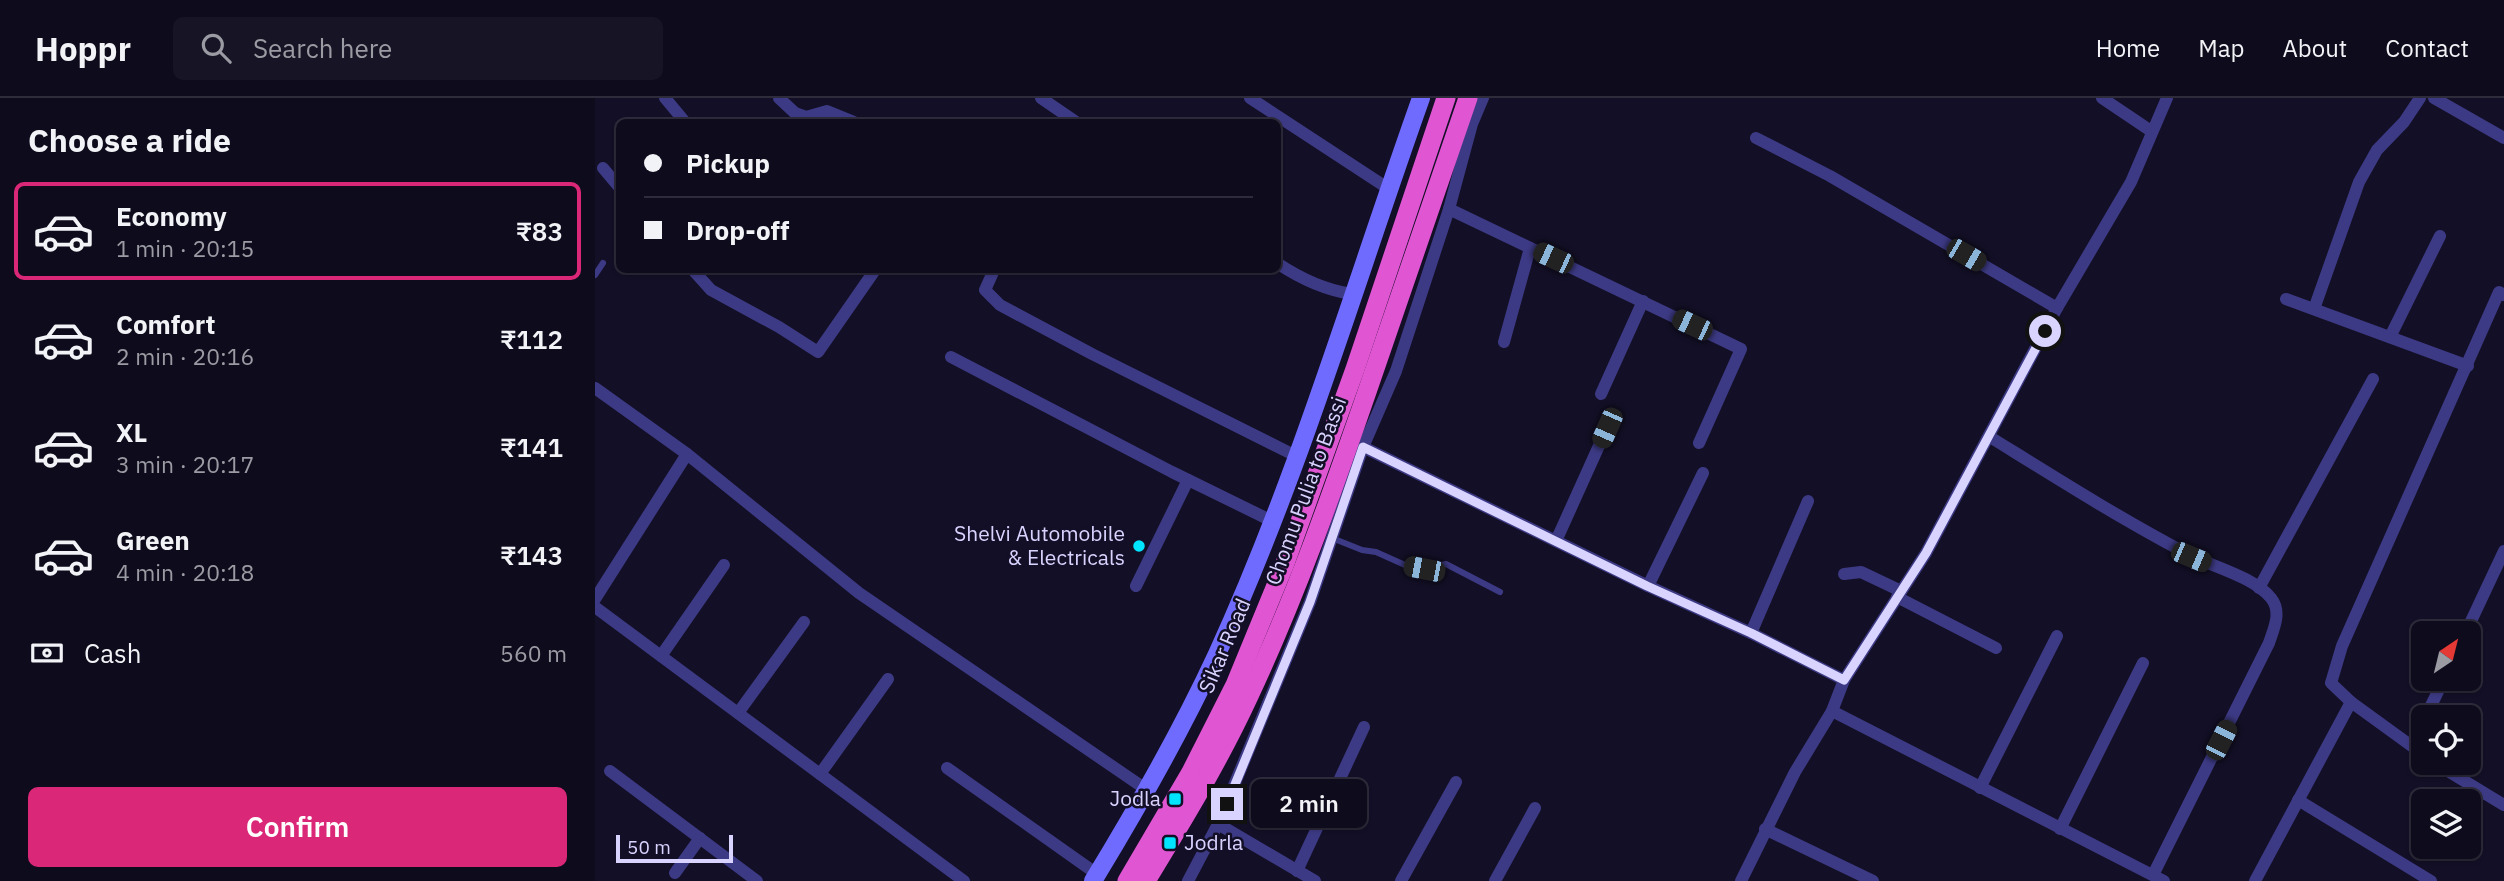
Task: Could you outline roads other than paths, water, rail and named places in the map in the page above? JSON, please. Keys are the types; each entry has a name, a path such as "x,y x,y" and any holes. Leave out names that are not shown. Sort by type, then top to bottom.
{"highway":[{"name":"Sikar Road","path":"1127,881 1191,772 1235,685 1298,527 1355,369 1446,98"},
{"name":"Chomu Pulia to Bassi","path":"1146,881 1190,811 1223,749 1249,696 1322,523 1468,98"}],"main road":[{"path":"1095,877 1147,790 1217,655 1296,456 1421,98"}],"street":[{"path":"665,98 682,119"},
{"path":"779,98 795,113 806,117 827,111 847,119"},
{"path":"1041,98 1072,119"},
{"path":"1250,98 1389,189"},
{"path":"1188,881 1218,824 1310,602 1363,447 1397,371 1449,209 1472,124 1483,98"},
{"path":"2102,98 2151,131"},
{"path":"1741,881 1795,772 1832,711 1844,680 1926,553 2057,308 2131,182 2167,98"},
{"path":"2314,309 2358,182 2377,150 2404,122 2420,98"},
{"path":"2434,98 2504,138"},
{"path":"1756,138 1831,176 2057,308"},
{"path":"603,168 616,183"},
{"path":"1449,209 1741,349 1699,443"},
{"path":"2391,337 2440,236"},
{"path":"1504,342 1530,248"},
{"path":"1281,265 1313,284 1331,291 1352,294"},
{"path":"696,273 711,290 818,352 873,273"},
{"path":"993,273 985,290 1000,305 1296,456"},
{"path":"2411,746 2351,702 2331,683 2342,646 2502,290"},
{"path":"2286,299 2468,366"},
{"path":"1601,394 1643,302"},
{"path":"951,357 1272,521"},
{"path":"2259,588 2372,379"},
{"path":"595,388 687,454 859,593 1147,790"},
{"path":"1556,541 1607,428"},
{"path":"1832,711 2158,878 2269,643 2277,616 2272,599 2253,583 2191,557 1990,437"},
{"path":"1363,447 1844,680"},
{"path":"595,598 687,454"},
{"path":"1647,586 1703,473"},
{"path":"1136,586 1188,480"},
{"path":"1751,633 1808,501"},
{"path":"2471,621 2504,551"},
{"path":"660,656 724,565"},
{"path":"1844,574 1861,572 1996,648"},
{"path":"595,607 964,881"},
{"path":"738,713 804,622"},
{"path":"1980,788 2057,636"},
{"path":"2060,829 2143,663"},
{"path":"820,774 888,679"},
{"path":"2255,881 2351,702"},
{"path":"1297,870 1364,727"},
{"path":"947,768 1095,877"},
{"path":"610,771 757,881"},
{"path":"2455,775 2504,804"},
{"path":"1401,881 1456,782"},
{"path":"2298,800 2431,881"},
{"path":"1495,881 1535,808"},
{"path":"1218,824 1315,881"},
{"path":"1765,829 1867,880"},
{"path":"675,873 700,838"}],"lane":[{"path":"595,275 603,263"},
{"path":"1332,538 1362,550 1376,552 1405,565 1424,569 1446,564 1500,592"}],"place":[{"name":"Shelvi Automobile & Electricals","path":"1139,546"},
{"name":"Jodla","path":"1175,799"},
{"name":"Jodrla","path":"1170,843"}]}
